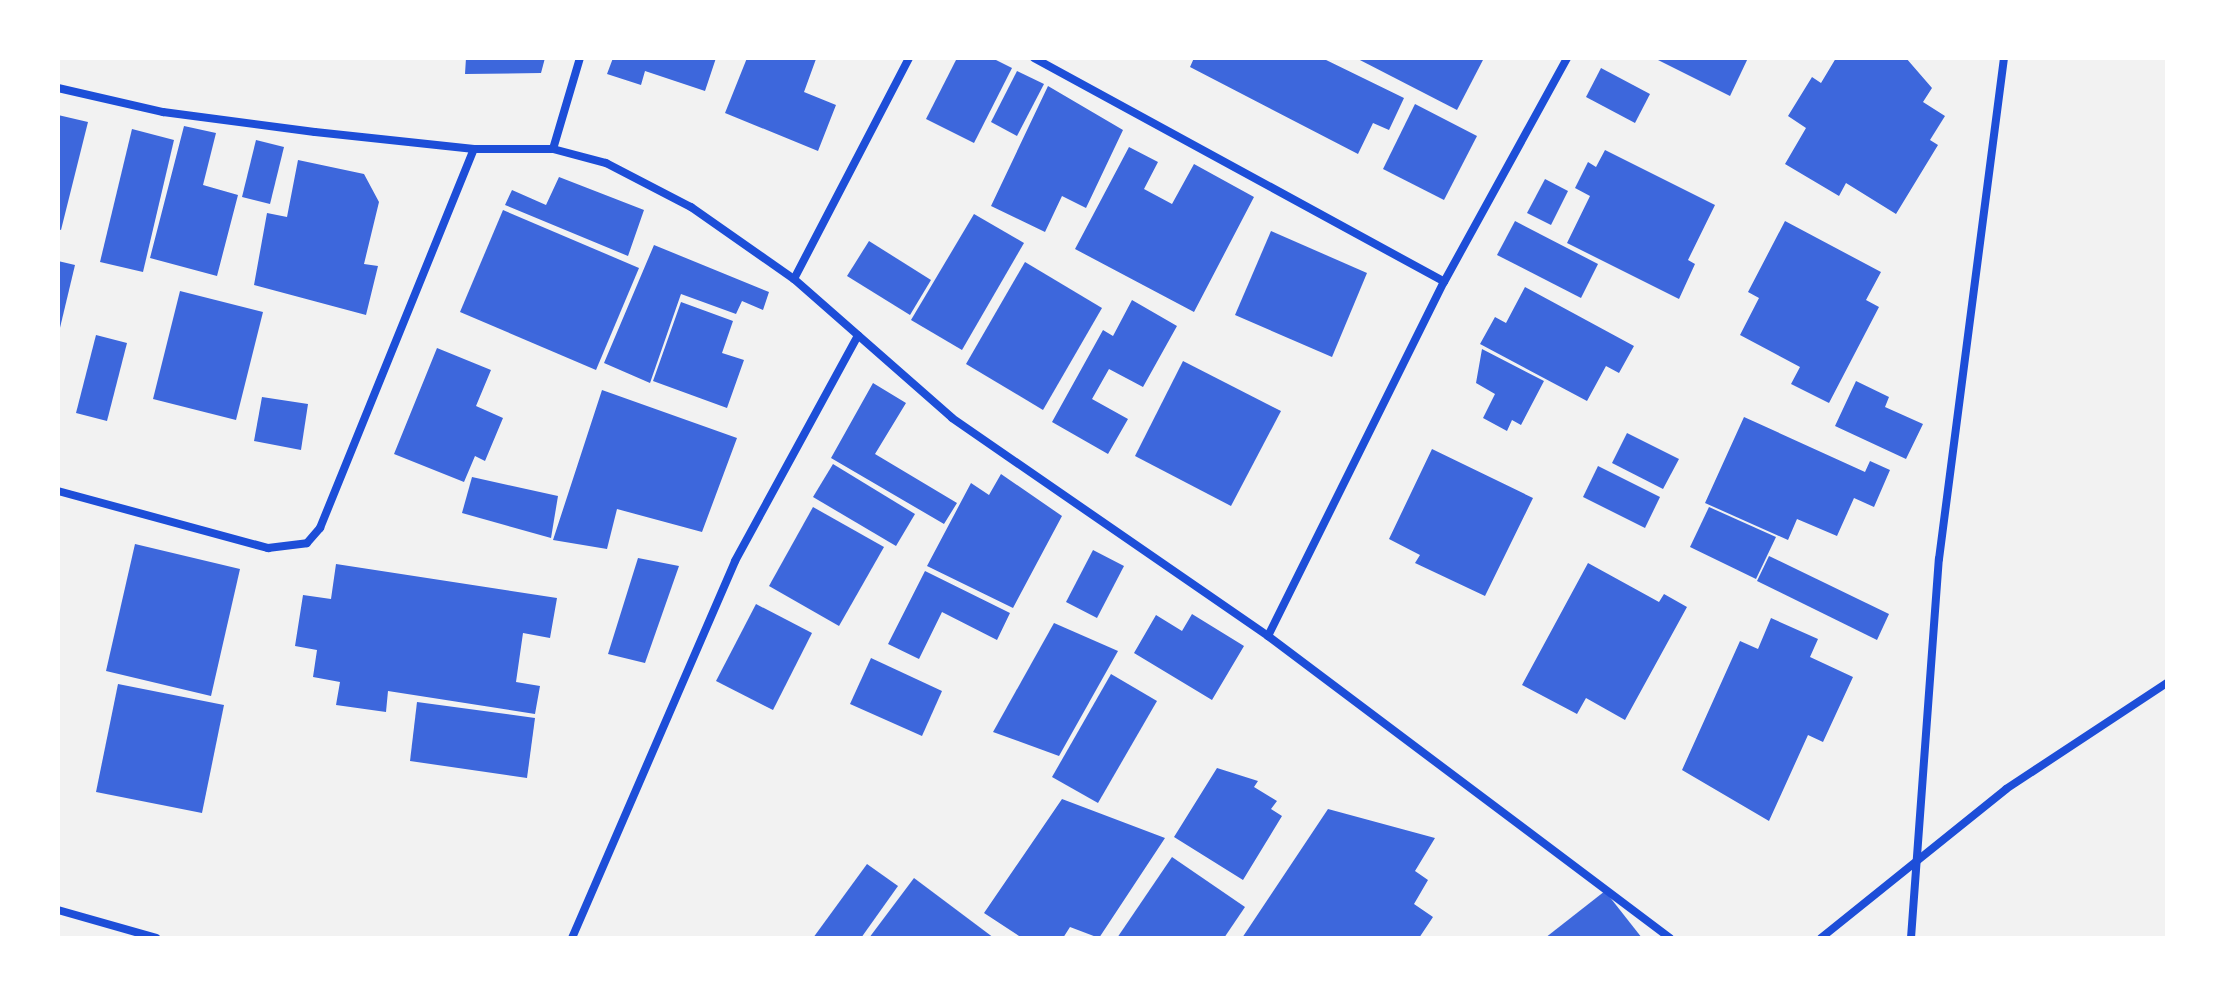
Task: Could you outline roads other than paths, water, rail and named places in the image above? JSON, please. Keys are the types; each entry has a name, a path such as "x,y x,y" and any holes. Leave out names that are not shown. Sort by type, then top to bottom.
{"street":[{"path":"553,149 580,58"},
{"path":"794,279 909,58"},
{"path":"1034,58 1444,282"},
{"path":"1268,636 1444,282 1567,58"},
{"path":"1911,938 1918,858 1918,783 1939,559 2004,58"},
{"path":"58,88 163,112 474,149 553,149 606,163 691,207 794,279 952,418 1268,636 1670,938"},
{"path":"58,491 268,548 307,543 320,528 474,149"},
{"path":"572,938 735,561 858,335"},
{"path":"1821,938 2006,789 2167,683"},
{"path":"58,910 156,938"}]}
